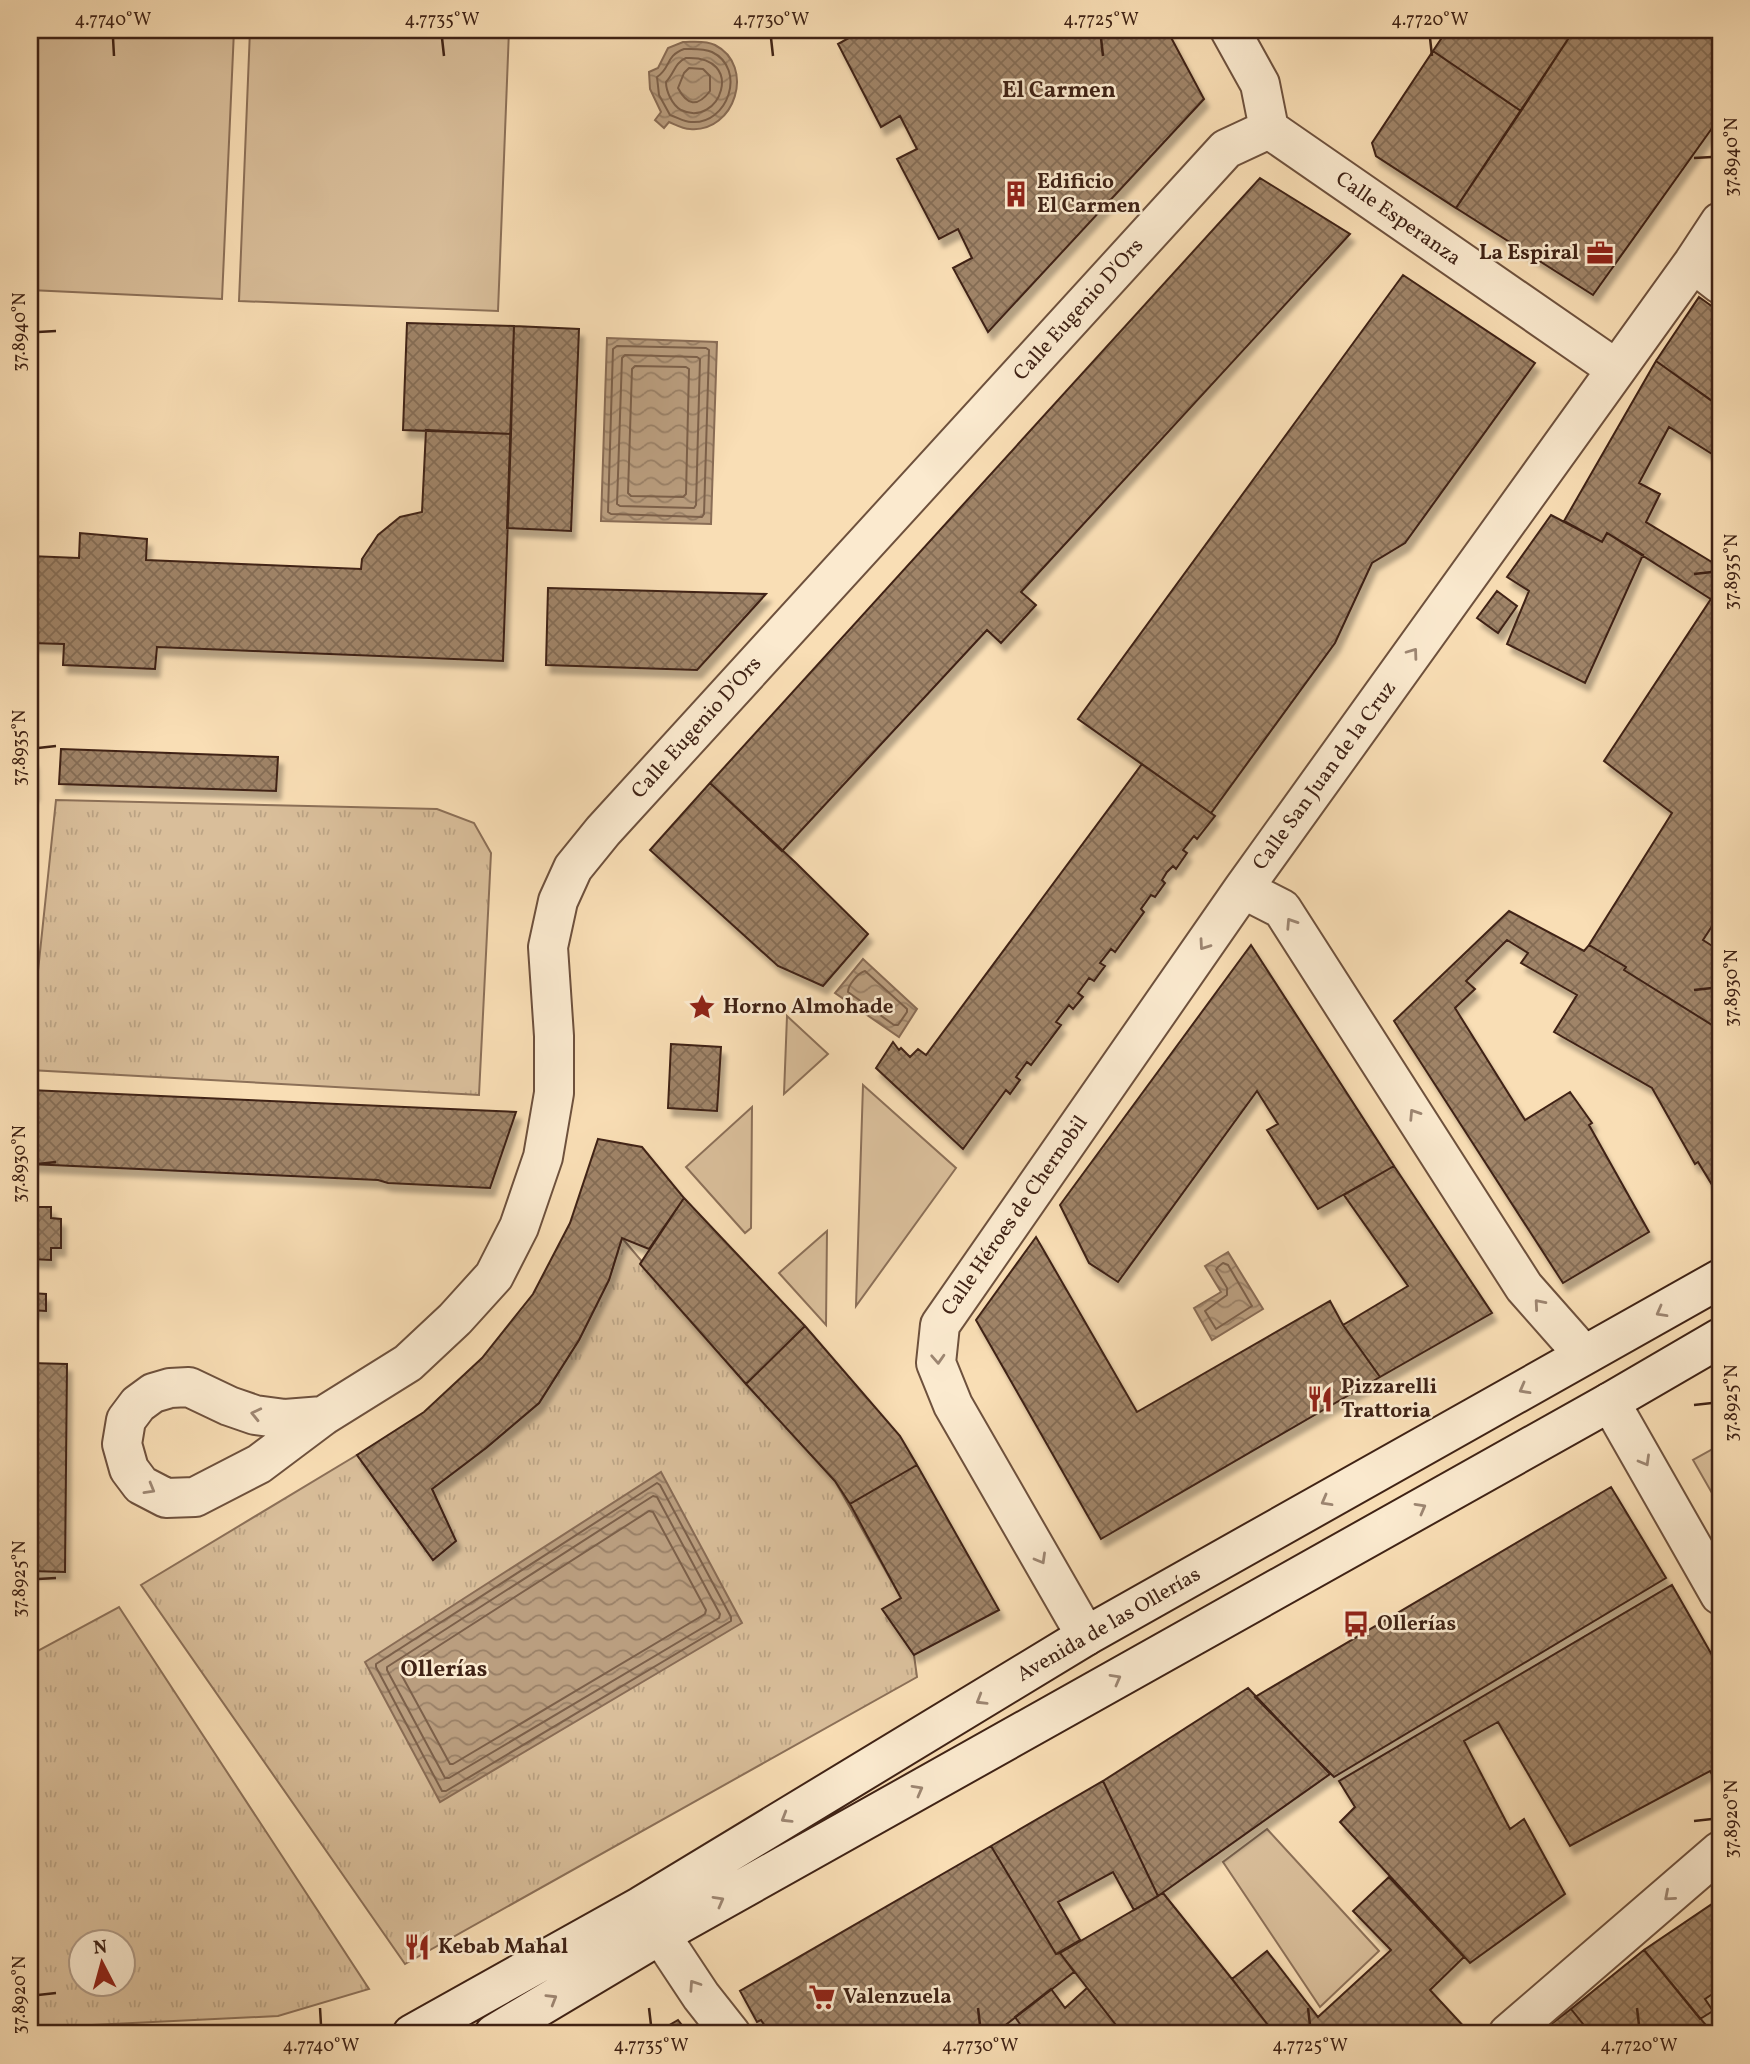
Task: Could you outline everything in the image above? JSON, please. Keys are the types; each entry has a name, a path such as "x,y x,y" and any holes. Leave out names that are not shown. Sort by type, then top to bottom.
{"street":[{"path":"1230,30 1260,83 1269,129"},
{"name":"Calle Esperanza","path":"1269,129 1616,369"},
{"name":"Calle Eugenio D'Ors","path":"323,1416 285,1419 255,1415 189,1387 170,1388 153,1393 138,1404 126,1420 122,1444 129,1469 141,1485 166,1498 195,1497 259,1464 323,1416 408,1363 455,1319 494,1276 519,1227 543,1157 554,1093 554,1035 548,947 558,901 573,868 603,831 1226,149 1269,129"},
{"name":"Calle San Juan de la Cruz","path":"1584,1355 1524,1287 1282,909 1243,889 1616,369 1707,273 1720,222"},
{"name":"Calle Héroes de Chernobil","path":"1086,1636 953,1405 936,1363 940,1325 1243,889"},
{"name":"Avenida de las Ollerías","path":"494,2034 651,1920 1086,1636 1720,1279"},
{"name":"Avenida de las Ollerías","path":"412,2034 651,1920 1610,1402 1720,1338"},
{"path":"1584,1355 1720,1595"},
{"path":"1508,2034 1720,1851"},
{"path":"651,1920 701,1996 731,2034"}],"green space":[{"path":"30,30 234,30 222,299 30,290"},
{"path":"250,30 509,30 498,311 239,301"},
{"path":"56,800 437,809 474,823 491,853 479,1095 30,1070 30,1047"},
{"path":"787,1016 828,1054 784,1094"},
{"path":"863,1085 956,1168 856,1306"},
{"path":"752,1107 751,1228 745,1233 686,1167"},
{"path":"827,1231 826,1325 779,1273"},
{"path":"622,1238 746,1384 835,1481 901,1598 883,1609 914,1655 917,1677 405,1964 141,1585 357,1455 433,1560 455,1541 432,1489 539,1403 579,1340 609,1280"},
{"path":"1720,1445 1720,1507 1693,1460"},
{"path":"119,1607 369,1989 278,2016 30,2028 30,1655"},
{"path":"1267,1829 1379,1951 1320,2007 1223,1862"}],"water":[{"path":"683,42 711,43 728,55 735,68 735,96 719,121 706,127 687,129 669,122 664,128 655,120 661,112 650,89 649,72 658,68 668,48"},
{"path":"607,338 717,342 711,524 601,521"},
{"path":"863,959 917,1009 899,1037 835,993"},
{"path":"1228,1252 1263,1309 1212,1340 1194,1308 1221,1292 1205,1266"},
{"path":"661,1472 742,1623 440,1802 365,1662"}],"building":[{"name":"Edificio El Carmen","path":"856,30 1167,30 1204,99 988,332 953,268 972,258 958,229 939,239 897,159 917,149 900,116 881,127 838,44 858,33"},
{"path":"1447,30 1574,30 1521,111 1433,51"},
{"path":"1574,30 1720,30 1720,117 1593,295 1456,208"},
{"path":"1433,51 1521,111 1456,208 1376,156 1372,143"},
{"path":"1260,178 1350,234 1021,592 1036,605 1001,643 987,630 782,851 710,783"},
{"path":"1403,275 1535,363 1405,543 1372,563 1335,643 1211,813 1078,719"},
{"path":"1699,297 1720,312 1718,405 1656,361"},
{"path":"407,323 514,326 511,434 403,430"},
{"path":"514,326 579,329 571,531 507,528"},
{"path":"1656,361 1720,407 1720,459 1669,427 1639,483 1660,494 1646,522 1720,567 1720,605 1607,533 1602,542 1564,521"},
{"path":"426,430 511,434 503,661 157,647 155,669 63,665 64,644 30,643 30,556 79,558 80,533 147,539 146,560 361,569 362,559 378,535 400,517 422,512"},
{"path":"1551,515 1602,542 1607,533 1643,555 1585,683 1507,644 1529,591 1507,577"},
{"path":"548,588 766,594 697,670 546,665"},
{"path":"1497,591 1517,606 1498,633 1477,618"},
{"path":"1711,599 1720,605 1720,914 1703,940 1720,951 1720,1030 1589,945 1672,813 1604,761"},
{"path":"61,749 278,757 276,791 59,784"},
{"path":"30,760 33,760 34,793 30,793"},
{"path":"1142,764 1215,816 1197,839 1194,836 1183,850 1187,853 1176,869 1173,866 1167,872 1162,880 1165,883 1155,897 1151,895 1141,909 1144,912 1115,952 1111,949 1100,963 1105,966 1094,981 1089,978 1078,993 1083,997 1073,1009 1069,1005 1056,1022 1061,1025 1031,1065 1027,1062 1016,1077 1020,1080 1010,1094 1006,1090 963,1149 876,1068 893,1042 910,1057 918,1049 926,1055"},
{"path":"710,783 868,934 823,986 778,966 650,850"},
{"path":"1509,911 1584,951 1589,945 1720,1030 1720,1191 1717,1193 1698,1162 1695,1164 1652,1088 1554,1032 1577,995 1521,963 1528,953 1507,940 1466,981 1475,989 1455,1008 1525,1120 1570,1092 1592,1123 1589,1125 1649,1232 1563,1283 1394,1021"},
{"path":"1251,945 1394,1166 1318,1209 1267,1130 1278,1124 1257,1091 1118,1282 1089,1263 1060,1205"},
{"path":"671,1044 721,1047 717,1111 668,1108"},
{"path":"30,1090 516,1112 490,1188 388,1183 378,1180 30,1164"},
{"path":"598,1139 642,1147 684,1198 649,1249 622,1238 609,1280 579,1340 539,1403 432,1489 456,1541 433,1560 357,1455 424,1412 482,1358 533,1294 570,1223"},
{"path":"1394,1166 1492,1313 1380,1377 1343,1325 1408,1286 1344,1195"},
{"path":"684,1198 805,1326 746,1384 640,1264"},
{"path":"30,1207 51,1207 51,1218 61,1219 61,1248 51,1248 51,1260 30,1259"},
{"path":"1036,1237 1137,1412 1330,1301 1343,1325 1380,1377 1101,1539 976,1320"},
{"path":"30,1293 46,1294 46,1311 30,1310"},
{"path":"805,1326 900,1436 917,1465 850,1504 835,1481 746,1384"},
{"path":"30,1363 67,1364 65,1572 30,1571"},
{"path":"917,1465 999,1610 914,1655 882,1609 901,1598 850,1504"},
{"path":"1611,1487 1666,1578 1334,1777 1255,1697"},
{"path":"1672,1585 1720,1669 1720,1788 1710,1771 1570,1846 1498,1722 1464,1741 1510,1829 1524,1819 1565,1894 1470,1963 1340,1822 1355,1807 1339,1781"},
{"path":"1248,1688 1330,1774 1158,1896 1103,1781"},
{"path":"1103,1781 1158,1896 1134,1910 1113,1872 1058,1902 1080,1940 1056,1954 991,1846"},
{"path":"991,1846 1056,1954 1060,1953 1074,1972 994,2034 770,2034 761,2020 757,2022 740,1991"},
{"path":"1389,1877 1464,1957 1430,1990 1467,2030 1462,2034 1275,2034 1232,1979 1267,1951 1318,2017 1391,1950 1353,1911"},
{"path":"1163,1893 1275,2034 1123,2034 1060,1953"},
{"path":"1720,1898 1720,1916 1712,1904"},
{"path":"1712,1904 1720,1916 1720,1989 1705,1999 1713,2011 1700,2019 1644,1950"},
{"path":"1644,1950 1710,2030 1705,2034 1591,2034 1571,2009"},
{"path":"1087,1988 1123,2034 1027,2034 1015,2017 1051,1989 1065,2008"},
{"path":"1571,2009 1591,2034 1538,2034"},
{"path":"678,2020 689,2034 654,2034"}],"place":[{"name":"Edificio El Carmen","path":"1016,194"},
{"name":"La Espiral","path":"1600,253"},
{"name":"Horno Almohade","path":"702,1007"},
{"name":"Pizzarelli Trattoria","path":"1320,1399"},
{"name":"Ollerías","path":"1356,1624"},
{"name":"Kebab Mahal","path":"417,1947"},
{"name":"Valenzuela","path":"822,1997"}],"district":[{"name":"El Carmen","path":"1059,91"},
{"name":"Ollerías","path":"444,1670"}]}
